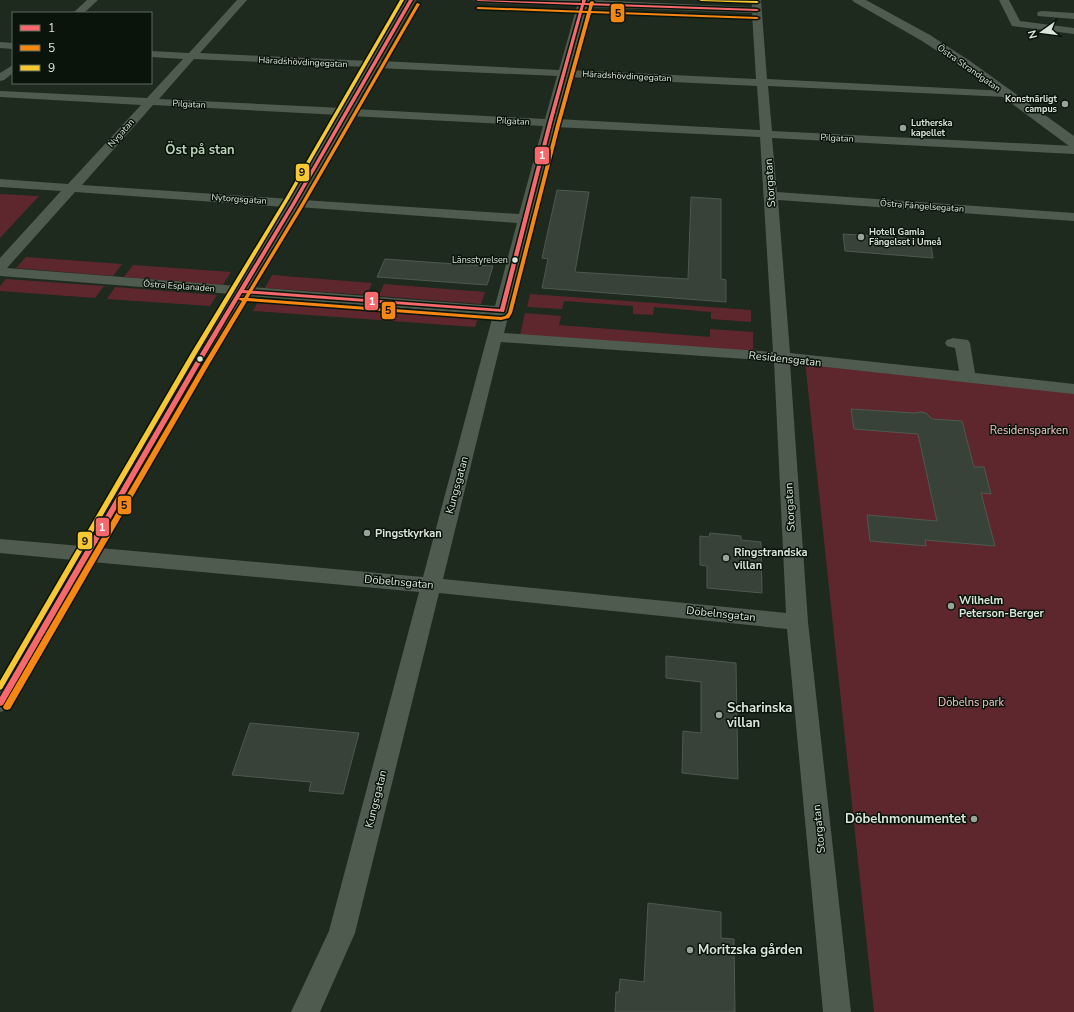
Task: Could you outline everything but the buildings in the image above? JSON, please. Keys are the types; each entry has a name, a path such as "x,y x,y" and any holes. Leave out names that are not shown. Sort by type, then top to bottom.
{"street":[{"path":"79,12 93,0"},
{"name":"Nygatan","path":"0,267 242,0"},
{"path":"0,704 294,203 411,0"},
{"path":"478,0 757,5"},
{"name":"Östra Strandgatan","path":"858,0 926,38 966,64 1074,143"},
{"path":"1004,0 1016,24 1074,31"},
{"name":"Kungsgatan","path":"305,1012 342,933 496,337 525,219 584,2"},
{"name":"Storgatan","path":"757,5 782,358 797,622 837,1012"},
{"path":"1010,14 1023,13"},
{"path":"1035,13 1074,16"},
{"path":"0,46 12,46"},
{"name":"Häradshövdingegatan","path":"152,54 1007,94"},
{"path":"0,78 12,69"},
{"name":"Pilgatan","path":"0,94 1074,150"},
{"name":"Nytorgsgatan","path":"0,183 525,219"},
{"name":"Östra Fängelsegatan","path":"771,196 1074,217"},
{"name":"Östra Esplanaden","path":"0,272 502,311"},
{"name":"Residensgatan","path":"496,337 782,358 1074,389"},
{"path":"953,343 962,343 968,378"},
{"name":"Döbelnsgatan","path":"0,546 431,585 797,622"}],"green space":[{"path":"0,194 39,196 0,238"},
{"path":"26,257 122,264 113,276 16,268"},
{"path":"133,265 231,272 223,285 124,277"},
{"path":"272,275 372,283 367,295 265,288"},
{"path":"6,279 104,286 95,298 0,291 0,286"},
{"path":"384,284 485,292 481,304 379,296"},
{"path":"115,287 217,295 210,306 107,299"},
{"path":"530,294 751,310 751,322 711,319 711,312 654,307 653,315 633,314 633,306 564,301 562,309 527,307"},
{"path":"260,298 479,315 475,327 253,311"},
{"path":"525,313 561,316 559,325 710,337 710,329 753,332 753,352 520,335"},
{"path":"805,361 1074,389 1074,1012 874,1012"}],"transit line":[{"name":"9","path":"0,687 193,355 287,199 402,0"},
{"name":"1","path":"0,703 200,359 294,203 411,0"},
{"name":"1","path":"478,0 757,10"},
{"name":"1","path":"502,311 550,123 584,0"},
{"name":"9","path":"701,0 757,2"},
{"name":"5","path":"240,299 501,319 507,317 510,313 558,125 592,2"},
{"name":"5","path":"7,707 207,363 301,207 418,4"},
{"name":"5","path":"478,8 757,18"},
{"name":"1","path":"241,291 502,311"}],"place":[{"name":"Konstnärligt campus","path":"1065,104"},
{"name":"Lutherska kapellet","path":"903,128"},
{"name":"Hotell Gamla Fängelset i Umeå","path":"861,237"},
{"name":"Länsstyrelsen","path":"515,260"},
{"name":"Pingstkyrkan","path":"367,533"},
{"name":"Ringstrandska villan","path":"726,558"},
{"name":"Wilhelm Peterson-Berger","path":"951,606"},
{"name":"Scharinska villan","path":"719,715"},
{"name":"Döbelnmonumentet","path":"974,819"},
{"name":"Moritzska gården","path":"690,950"}],"district":[{"name":"Öst på stan","path":"200,150"}],"park label":[{"name":"Residensparken","path":"1029,430"},
{"name":"Döbelns park","path":"971,702"}]}
